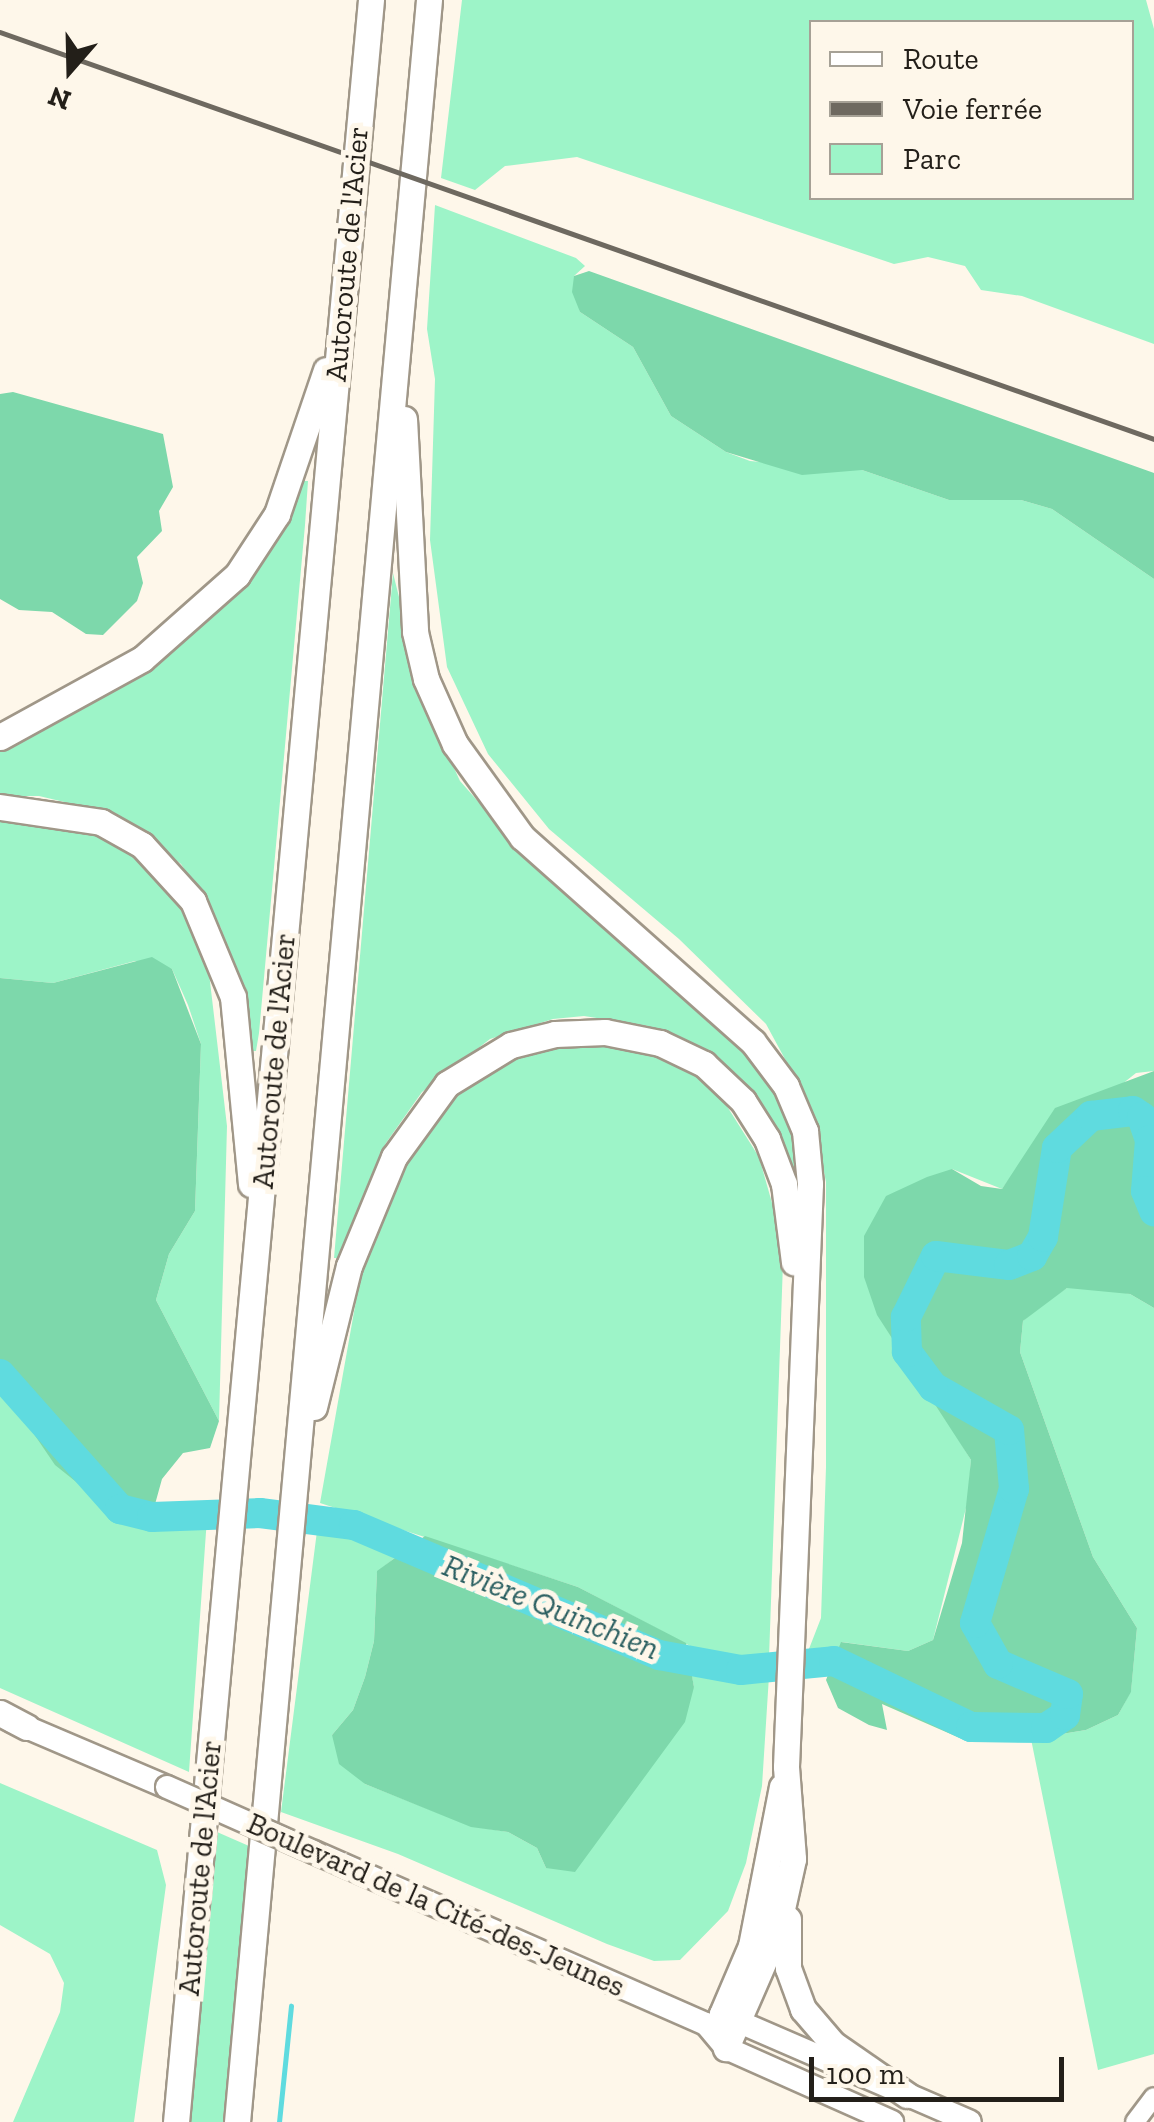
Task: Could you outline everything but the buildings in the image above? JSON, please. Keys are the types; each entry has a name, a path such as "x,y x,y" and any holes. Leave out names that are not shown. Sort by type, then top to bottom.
{"highway":[{"name":"Autoroute de l'Acier","path":"176,2122 370,0"},
{"name":"Autoroute de l'Acier","path":"237,2122 429,0"},
{"path":"0,737 142,659 237,575 277,514 341,322"},
{"path":"398,334 412,610 439,714 473,776 522,837 754,1042 786,1086 805,1130 810,1184 798,1346 786,1767 751,1946 722,2020 726,2048"},
{"path":"0,808 65,812 122,832 163,864 206,923 238,1023 257,1254"},
{"path":"293,1494 349,1266 394,1156 447,1084 485,1058 533,1038 582,1031 660,1043 704,1064 743,1101 768,1139 784,1184 798,1346"},
{"path":"0,1714 26,1727"},
{"path":"786,1767 796,1830 786,1954 803,2009 833,2044 907,2095"},
{"path":"722,2020 789,1884"}],"main road":[{"name":"Boulevard de la Cité-des-Jeunes","path":"26,1727 314,1852 970,2122"},
{"path":"726,2048 892,2122"}],"green space":[{"path":"462,0 1146,0 1154,29 1154,344 1022,296 981,290 965,266 928,257 894,264 577,157 505,166 475,190 441,178"},
{"path":"435,205 576,258 585,266 574,276 580,312 633,347 671,416 726,452 750,461 862,470 949,500 1021,500 1052,509 1154,579 1154,1071 1136,1073 1018,1167 1002,1189 952,1169 946,1419 971,1460 968,1500 933,1640 908,1651 842,1642 837,1653 807,1654 821,1618 826,1467 826,1182 811,1107 766,1024 679,939 549,829 488,754 447,667 430,540 435,379 427,329"},
{"path":"589,271 1154,473 1154,579 1052,509 1021,500 949,500 862,470 802,475 726,452 671,416 633,347 580,312 572,292 574,276"},
{"path":"13,392 163,434 173,487 159,511 162,531 137,557 143,583 137,601 103,635 86,634 52,612 19,610 0,599 0,394"},
{"path":"301,481 308,481 305,525 259,1033 256,1051 250,1051 221,928 181,864 115,814 39,796 0,796 0,748 148,668 214,616 240,587"},
{"path":"393,573 427,709 460,781 542,874 745,1049 781,1099 795,1136 799,1178 793,1179 751,1092 703,1049 648,1026 584,1016 553,1019 490,1039 422,1092 386,1143 340,1258 334,1258"},
{"path":"13,818 103,834 142,859 169,889 207,956 227,1126 219,1421 156,1300 169,1254 195,1211 201,1044 188,1005 172,969 135,961 53,983 0,978 0,820"},
{"path":"152,957 172,969 201,1044 195,1211 169,1254 156,1300 219,1421 210,1448 183,1453 162,1479 149,1526 110,1509 55,1465 0,1384 0,978 53,983"},
{"path":"605,1043 667,1057 718,1092 759,1157 774,1210 783,1263 769,1658 736,1664 711,1657 578,1587 320,1503 362,1267 392,1189 429,1129 473,1078 504,1060 561,1044"},
{"path":"1154,1071 1154,1308 1130,1294 1067,1288 1023,1321 1020,1352 1093,1557 1137,1628 1131,1692 1118,1715 1086,1730 1031,1739 962,1739 882,1704 887,1730 869,1725 838,1708 826,1680 841,1642 908,1651 933,1640 962,1543 971,1460 877,1315 864,1277 864,1236 886,1196 927,1177 952,1169 981,1186 1002,1189 1055,1108"},
{"path":"1097,1286 1130,1294 1154,1308 1154,2054 1098,2070 1031,1739 1086,1730 1118,1715 1131,1691 1137,1628 1093,1557 1020,1352 1023,1321 1044,1302 1067,1288"},
{"path":"0,1384 148,1525 207,1518 189,1772 0,1688"},
{"path":"317,1531 345,1532 401,1553 377,1572 374,1641 365,1677 353,1710 332,1735 365,1784 471,1826 508,1832 537,1848 546,1868 694,1687 690,1667 769,1676 762,1786 746,1863 728,1911 680,1960 654,1961 607,1944 398,1854 281,1812"},
{"path":"425,1536 578,1587 686,1643 694,1687 685,1722 575,1872 546,1868 537,1848 508,1832 471,1827 365,1784 339,1764 332,1735 353,1710 365,1677 374,1641 377,1571"},
{"path":"0,1783 157,1850 166,1885 134,2122 13,2122 60,2012 64,1983 50,1954 0,1925"},
{"path":"217,1832 249,1846 223,2122 190,2122"}],"waterway":[{"name":"Rivière Quinchien","path":"0,1374 120,1509 152,1517 260,1513 354,1525 659,1655 741,1670 834,1661 971,1727 1046,1728 1065,1715 1068,1694 998,1664 975,1623 1014,1489 1009,1430 933,1387 907,1352 906,1317 936,1256 1009,1265 1032,1256 1043,1237 1057,1148 1091,1116 1133,1111 1142,1117 1150,1140 1146,1191 1154,1211"},
{"path":"279,2122 291,2006"}],"railway":[{"path":"0,32 1154,439"}]}
